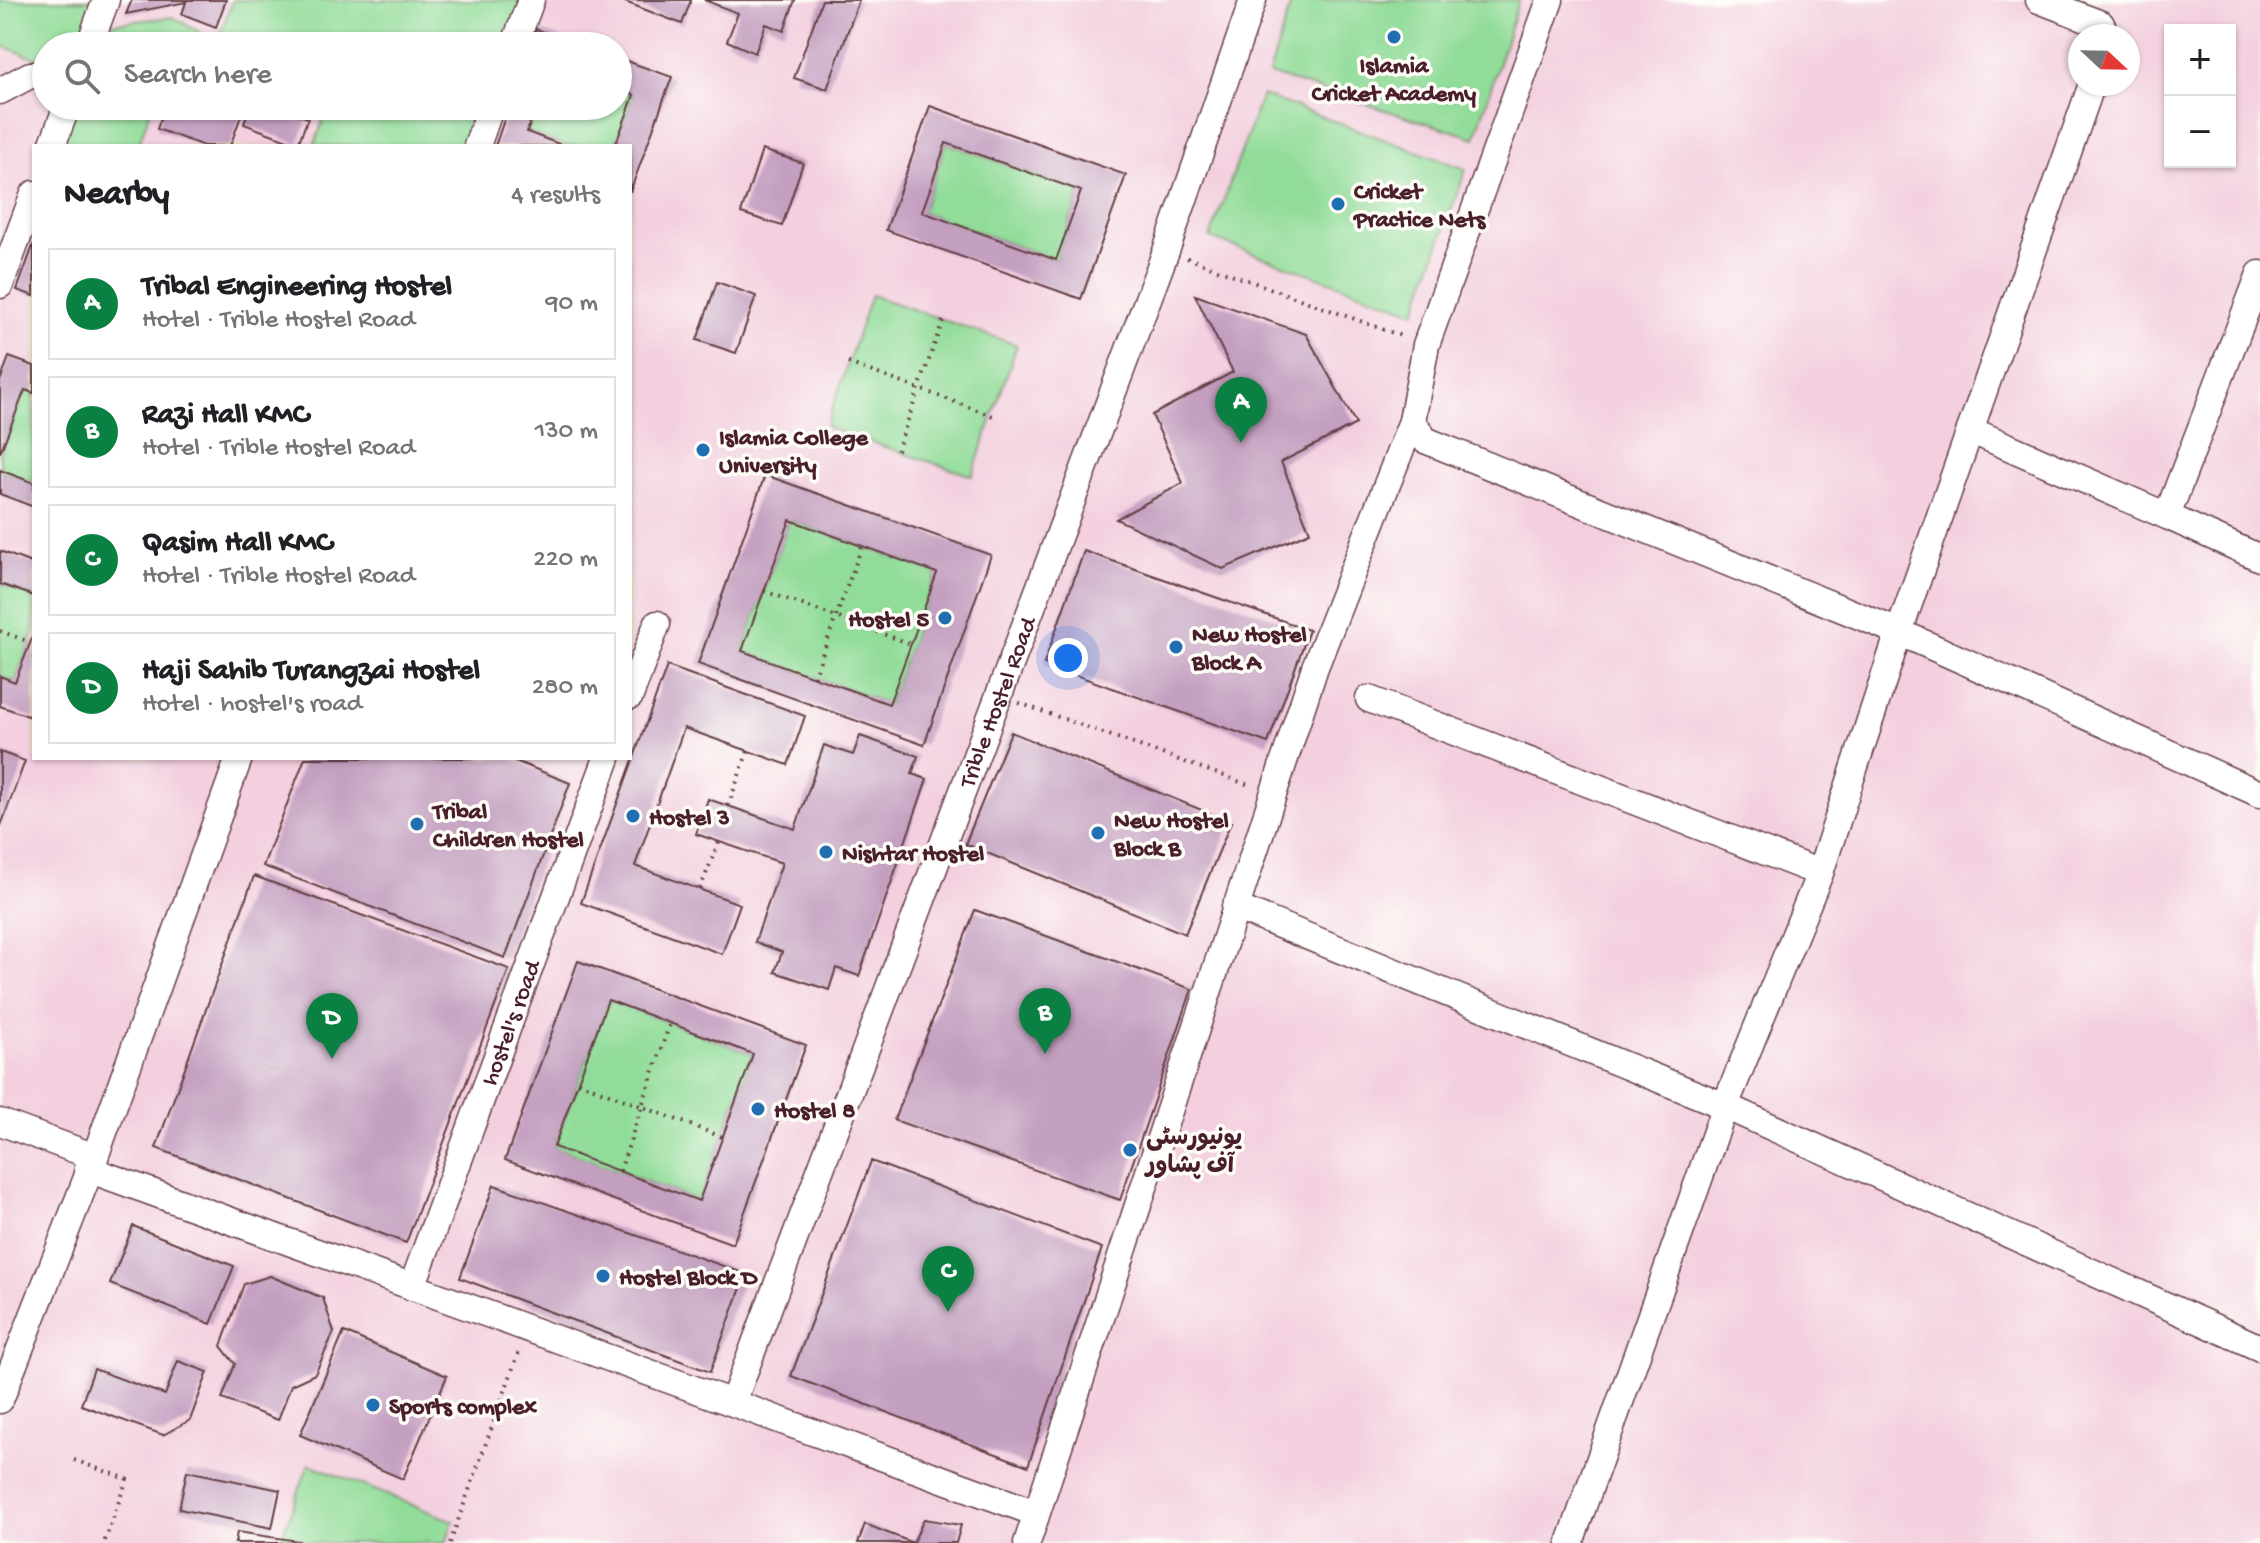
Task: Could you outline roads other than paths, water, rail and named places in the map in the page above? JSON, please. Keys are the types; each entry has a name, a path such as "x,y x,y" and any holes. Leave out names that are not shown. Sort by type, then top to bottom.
{"street":[{"path":"94,32 106,0"},
{"path":"519,32 531,0"},
{"name":"Trible Hostel Road","path":"733,1402 1166,251 1253,0"},
{"path":"1027,1543 1315,667 1412,421 1426,345 1550,0"},
{"path":"2039,0 2101,24"},
{"path":"0,91 32,75"},
{"path":"1570,1543 1725,1106 1820,873 1899,632 2088,96"},
{"path":"53,144 62,120"},
{"path":"478,144 486,120"},
{"path":"0,285 9,233 32,197"},
{"path":"0,216 9,233"},
{"path":"2167,516 2260,274"},
{"path":"1412,421 1425,440 1899,632 2260,794"},
{"path":"1970,430 2260,558"},
{"path":"632,691 657,624"},
{"path":"1369,699 1820,873"},
{"path":"0,1400 92,1163 238,760"},
{"name":"hostel's road","path":"412,1287 606,760"},
{"path":"1235,907 1725,1106 2260,1348"},
{"path":"0,1122 92,1163 412,1287 1036,1513"}],"place":[{"name":"Islamia Cricket Academy","path":"1394,37"},
{"name":"Cricket Practice Nets","path":"1338,204"},
{"name":"Tribal Engineering Hostel","path":"1241,443"},
{"name":"Islamia College University","path":"703,450"},
{"name":"Hostel 5","path":"945,618"},
{"name":"New Hostel Block A","path":"1176,647"},
{"name":"Hostel 3","path":"633,816"},
{"name":"Tribal Children Hostel","path":"417,824"},
{"name":"New Hostel Block B","path":"1098,833"},
{"name":"Nishtar Hostel","path":"826,852"},
{"name":"Razi Hall KMC","path":"1045,1054"},
{"name":"Haji Sahib Turangzai Hostel","path":"332,1059"},
{"name":"Hostel 8","path":"758,1109"},
{"name":"یونیورسٹی آف پشاور","path":"1130,1150"},
{"name":"Hostel Block D","path":"603,1276"},
{"name":"Qasim Hall KMC","path":"948,1312"},
{"name":"Sports complex","path":"373,1405"}]}
